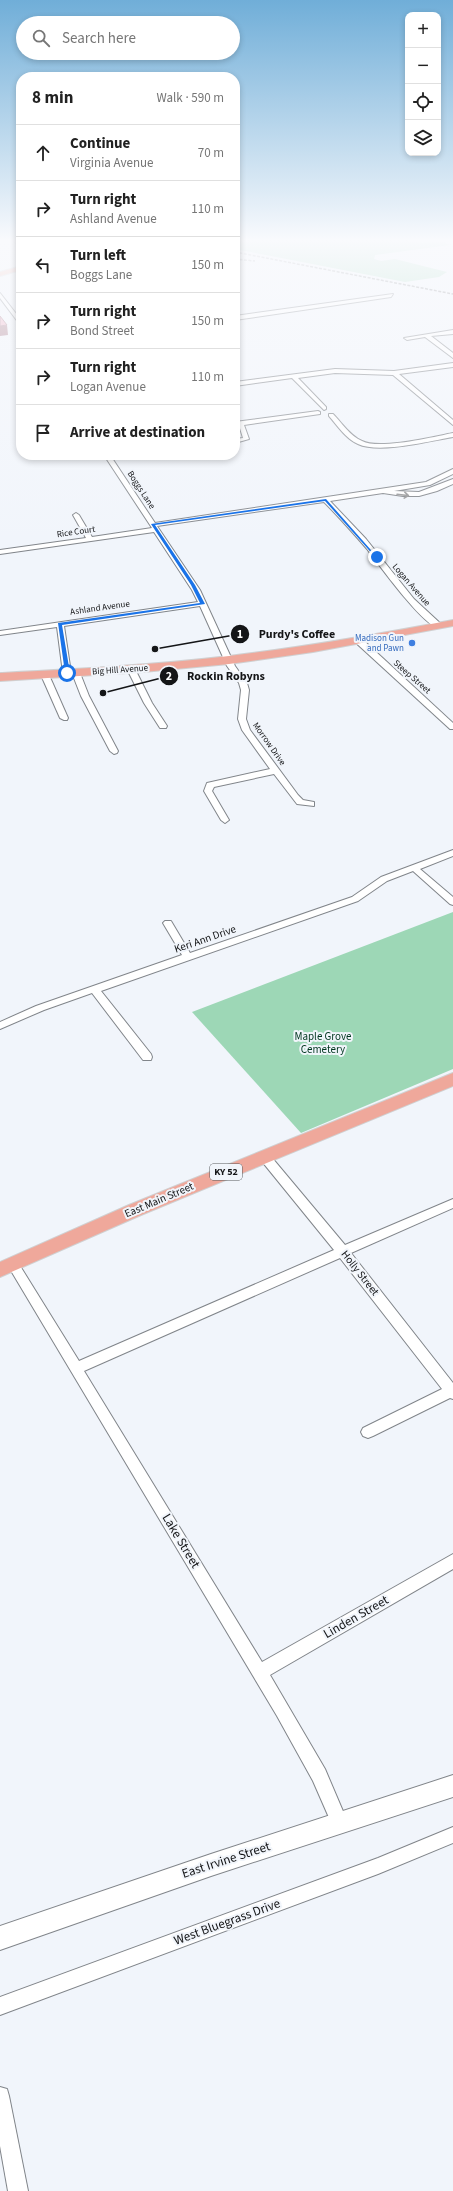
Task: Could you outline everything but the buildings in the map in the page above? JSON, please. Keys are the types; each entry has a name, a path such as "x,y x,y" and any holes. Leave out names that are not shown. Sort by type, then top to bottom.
{"main road":[{"name":"Big Hill Avenue","path":"0,677 131,670 230,660 358,640 453,623"},
{"name":"East Main Street","path":"7,1267 128,1213 453,1079"}],"street":[{"path":"434,341 453,356"},
{"path":"240,383 293,376 348,371 394,373 453,366"},
{"path":"394,373 453,423"},
{"path":"293,376 324,408 337,411 331,415"},
{"path":"318,413 324,408"},
{"path":"240,424 318,413 331,415 358,441 368,445 386,445 453,435"},
{"path":"240,428 246,439 240,440"},
{"name":"Boggs Lane","path":"110,460 193,585 217,638 230,660"},
{"name":"Rice Court","path":"0,552 90,539 154,527 428,484 453,471"},
{"path":"382,491 403,495 424,495 453,481"},
{"name":"Logan Avenue","path":"326,500 374,552 388,574 415,605 438,626"},
{"path":"76,515 90,539"},
{"name":"Ashland Avenue","path":"0,633 202,604"},
{"path":"60,624 72,673 114,751"},
{"name":"Steep Street","path":"358,640 451,722"},
{"name":"Morrow Drive","path":"230,660 231,666 244,687 242,723 297,800 304,804 311,804"},
{"path":"131,670 148,703 163,726"},
{"path":"45,675 64,718"},
{"path":"225,820 208,791 210,785 275,771"},
{"name":"Keri Ann Drive","path":"0,1026 27,1013 355,899 384,879 453,853"},
{"path":"413,867 453,902"},
{"path":"168,923 188,957"},
{"path":"94,990 148,1057"},
{"name":"Holly Street","path":"264,1156 343,1252 452,1391"},
{"path":"77,1368 453,1203"},
{"name":"Lake Street","path":"7,1267 77,1368 260,1672 319,1775 340,1823"},
{"path":"368,1432 452,1391"},
{"name":"Linden Street","path":"260,1672 453,1561"},
{"name":"East Irvine Street","path":"0,1938 210,1865 453,1786"},
{"name":"West Bluegrass Drive","path":"0,2006 370,1869 453,1835"},
{"path":"0,2096 18,2191"}],"green space":[{"name":"Maple Grove Cemetery","path":"453,912 453,1069 301,1133 192,1012"}],"place":[{"name":"Madison Gun and Pawn","path":"412,643"},
{"name":"Purdy's Coffee","path":"155,649"},
{"name":"Rockin Robyns","path":"103,693"}],"route":[{"path":"67,673 60,624 202,604 193,585 152,525 326,500 377,557"}]}
